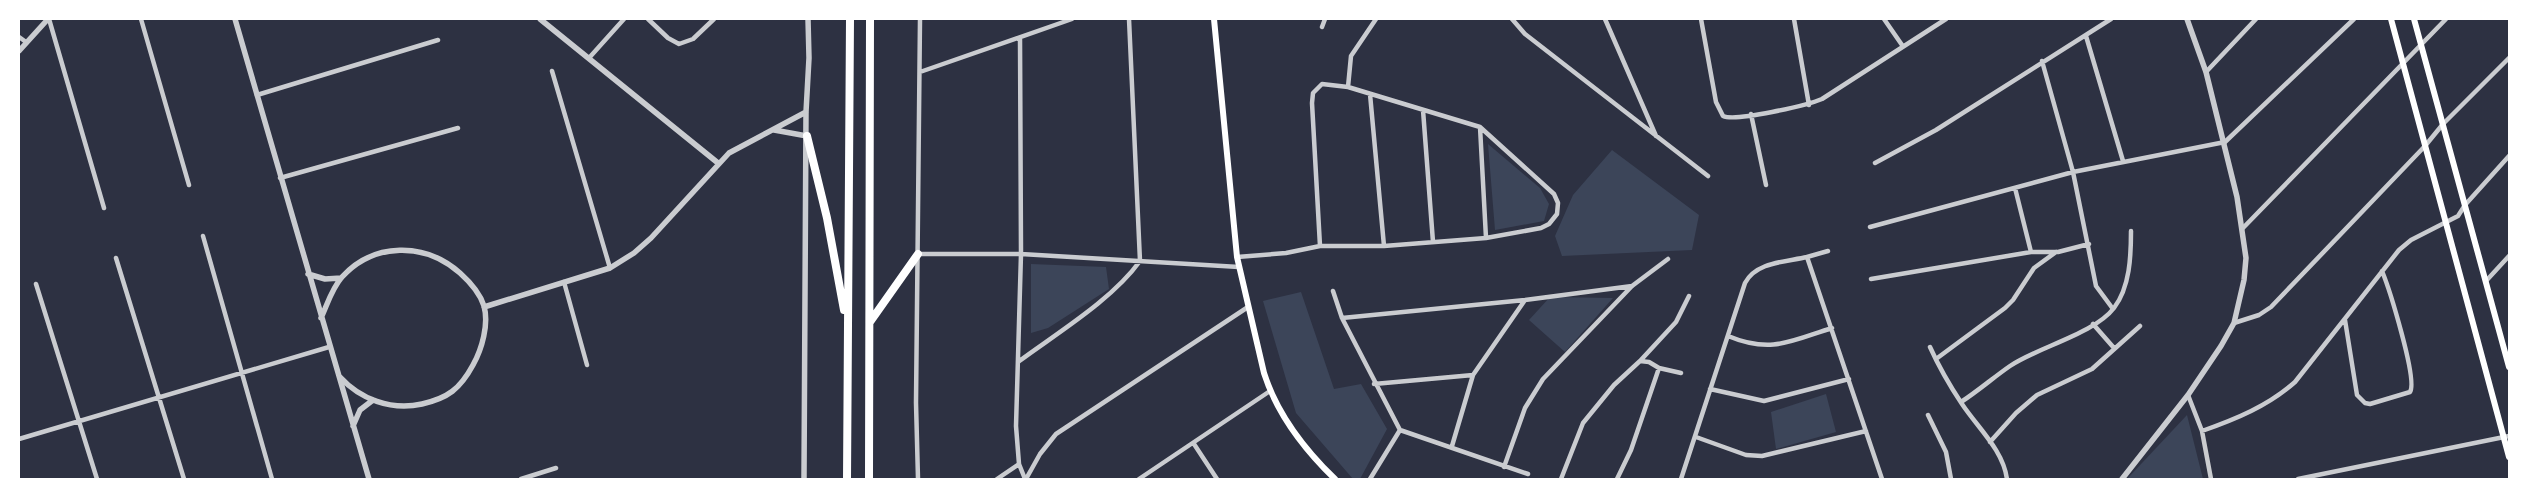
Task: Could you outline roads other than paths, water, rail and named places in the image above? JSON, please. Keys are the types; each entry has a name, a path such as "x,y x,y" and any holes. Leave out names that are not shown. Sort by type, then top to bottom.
{"highway":[{"path":"847,479 850,19"},
{"path":"869,479 870,19"},
{"path":"807,136 827,218 847,334"},
{"path":"870,322 918,254"}],"main road":[{"path":"1214,19 1237,257 1270,391 1304,448 1335,479"},
{"path":"2391,19 2446,223 2507,437 2509,457"},
{"path":"2414,19 2508,357 2509,367"}],"street":[{"path":"19,51 49,19 104,208"},
{"path":"141,19 189,185"},
{"path":"235,19 369,479"},
{"path":"540,19 718,163"},
{"path":"589,58 624,19"},
{"path":"648,19 668,38 679,44 692,39 714,19"},
{"path":"804,479 808,19"},
{"path":"918,479 920,19"},
{"path":"920,72 1072,19"},
{"path":"1018,362 1114,290 1129,276 1140,261 1129,19"},
{"path":"1322,27 1325,19"},
{"path":"1348,87 1351,56 1376,19"},
{"path":"1512,19 1526,34 1708,176"},
{"path":"1605,19 1657,138"},
{"path":"1701,19 1719,110 1728,118 1809,105 1833,92 1902,45 1946,19"},
{"path":"1794,19 1809,105"},
{"path":"1884,19 1902,45"},
{"path":"1875,163 1936,130 2111,19"},
{"path":"2122,479 2188,395 2234,323 2244,280 2246,258 2243,228 2206,72 2187,19"},
{"path":"2206,72 2256,19"},
{"path":"1870,227 2072,172 2224,142 2354,19"},
{"path":"2243,228 2446,19"},
{"path":"2086,36 2123,161"},
{"path":"19,37 26,42"},
{"path":"1020,38 1021,254 1016,426 1019,464 1026,479"},
{"path":"257,95 438,40"},
{"path":"2234,323 2260,315 2271,307 2425,146 2443,124 2509,58"},
{"path":"2042,61 2072,172 2089,244 2096,286 2113,310"},
{"path":"552,71 610,268"},
{"path":"1237,257 1286,253 1320,246 1384,246 1486,238 1530,231 1549,224 1557,214 1558,203 1554,194 1537,176 1480,127 1348,87 1322,84 1313,93 1320,246"},
{"path":"1370,94 1384,246"},
{"path":"1423,110 1433,242"},
{"path":"484,306 610,268 634,253 651,238 729,153 806,112"},
{"path":"1751,114 1766,185"},
{"path":"1480,127 1486,238"},
{"path":"280,178 458,128"},
{"path":"774,130 807,136"},
{"path":"2202,430 2257,409 2280,395 2296,382 2382,271 2411,240 2458,216 2465,205 2509,156"},
{"path":"2015,188 2030,252"},
{"path":"1961,402 2011,366 2094,324 2113,310 2120,297 2128,273 2131,254 2131,231"},
{"path":"202,236 272,479"},
{"path":"1871,279 1936,270 2030,252 2058,252 2089,244"},
{"path":"321,318 341,278 359,262 382,252 407,249 431,254 453,267 472,284 484,306 485,332 477,358 463,384 441,399 419,405 397,406 373,400 348,386 338,375"},
{"path":"1681,479 1745,282 1750,273 1757,268 1828,251"},
{"path":"1936,359 2006,308 2038,264 2058,252"},
{"path":"918,254 1021,254 1239,267"},
{"path":"2486,281 2509,256"},
{"path":"1807,257 1881,479"},
{"path":"116,258 184,479"},
{"path":"1504,467 1525,408 1532,393 1543,379 1632,286 1668,259"},
{"path":"2345,320 2357,395 2360,400 2370,404 2410,392 2413,385 2405,349 2391,293 2382,271"},
{"path":"308,274 325,279 341,278"},
{"path":"564,282 588,365"},
{"path":"36,284 97,479"},
{"path":"1342,318 1526,300 1632,286"},
{"path":"1333,291 1342,318 1374,384 1400,430 1452,446 1504,467 1528,474"},
{"path":"1561,479 1583,423 1614,385 1640,361 1676,322 1689,296"},
{"path":"1452,446 1473,375 1526,300"},
{"path":"1026,479 1040,454 1056,434 1248,307"},
{"path":"2094,324 2114,348"},
{"path":"1990,442 2032,400 2092,369 2140,326"},
{"path":"1728,336 1748,345 1774,345 1832,328"},
{"path":"19,439 329,347"},
{"path":"1930,347 1961,402 1990,442 2003,464 2007,479"},
{"path":"1640,361 1649,362 1660,368 1681,373"},
{"path":"1617,479 1631,450 1660,368"},
{"path":"1374,384 1473,375"},
{"path":"1710,389 1764,401 1849,379"},
{"path":"1139,479 1194,444 1270,391"},
{"path":"2188,395 2202,430 2211,479"},
{"path":"353,426 360,410 373,400"},
{"path":"1928,415 1946,452 1951,479"},
{"path":"1370,479 1400,430"},
{"path":"1696,437 1746,455 1762,456 1866,431"},
{"path":"2298,479 2507,437"},
{"path":"1194,444 1217,479"},
{"path":"997,479 1019,464"},
{"path":"521,479 535,477 556,468"}]}
